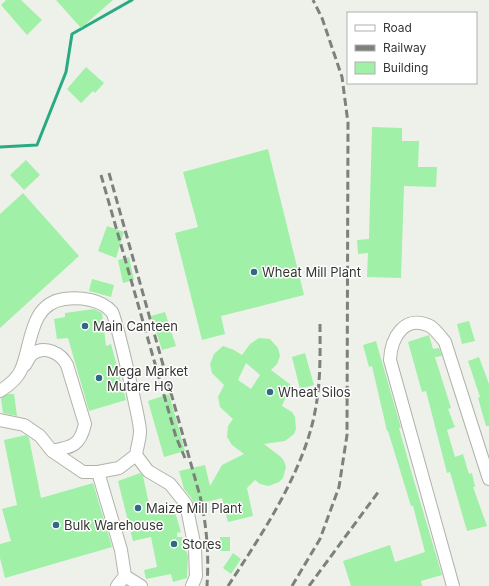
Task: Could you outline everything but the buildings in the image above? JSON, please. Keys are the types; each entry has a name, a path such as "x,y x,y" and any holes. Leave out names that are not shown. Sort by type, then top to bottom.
{"street":[{"path":"0,420 24,425 40,436 52,451 84,472 98,472 119,468 136,455 140,430 124,356 113,313 100,302 85,299 64,299 53,303 41,312 30,337 21,370"},
{"path":"454,586 390,360 391,348 395,336 404,327 419,323 431,326 446,342 489,479"},
{"path":"0,391 8,386 31,355 42,351 53,351 63,357 67,365 84,424 83,433 78,442 73,446 52,451"},
{"path":"136,455 148,472 170,484 186,504 196,548 196,576 192,586"},
{"path":"98,472 121,550 125,576 117,586"},
{"path":"125,576 141,586"}],"waterway":[{"path":"0,147 37,145 66,72 72,34 132,0"}],"railway":[{"path":"292,586 320,539 339,487 347,435 348,123 342,77 322,18 313,0"},
{"path":"109,173 200,496 207,541 207,586"},
{"path":"101,175 176,437 185,458"},
{"path":"228,586 255,545 281,500 293,477 311,430 319,385 320,321"},
{"path":"309,586 379,491"}],"place":[{"name":"Wheat Mill Plant","path":"254,272"},
{"name":"Main Canteen","path":"85,326"},
{"name":"Mega Market Mutare HQ","path":"99,378"},
{"name":"Wheat Silos","path":"270,392"},
{"name":"Maize Mill Plant","path":"138,508"},
{"name":"Bulk Warehouse","path":"56,525"},
{"name":"Stores","path":"174,544"}]}
